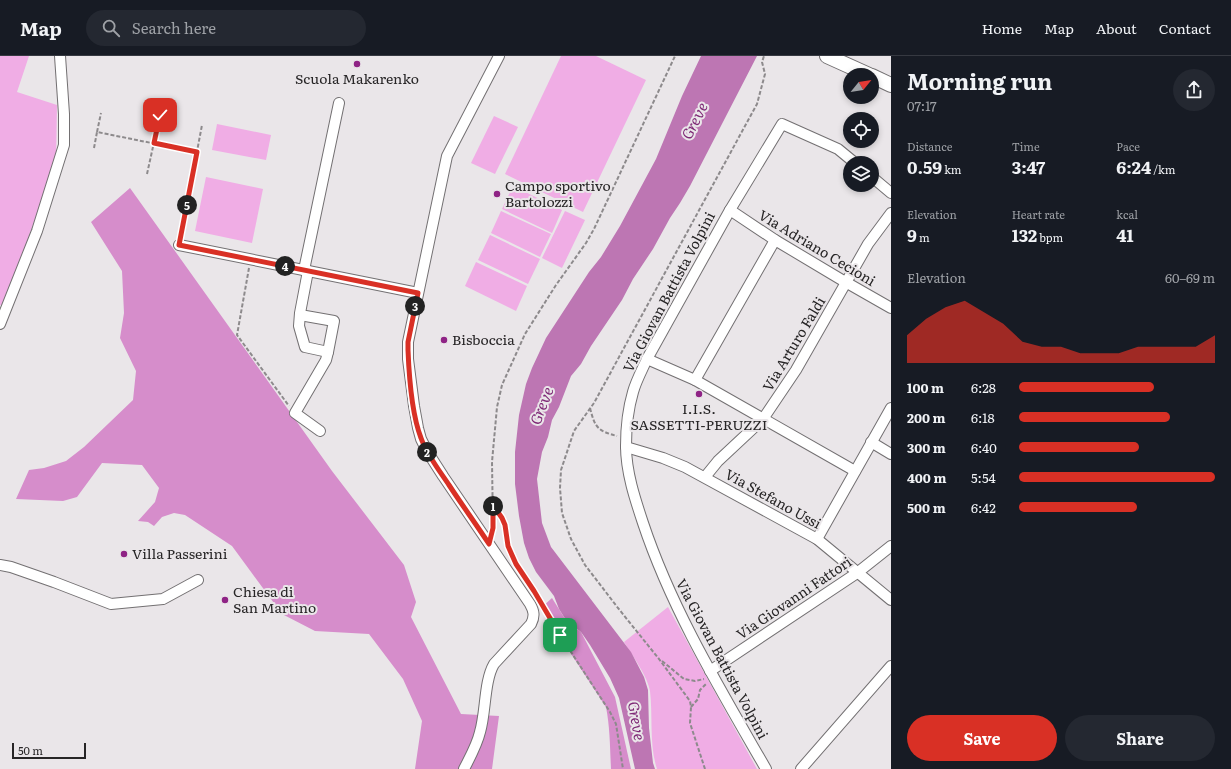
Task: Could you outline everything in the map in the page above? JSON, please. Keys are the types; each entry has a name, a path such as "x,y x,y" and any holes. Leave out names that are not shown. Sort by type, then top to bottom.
{"main road":[{"path":"827,56 854,68"},
{"path":"879,79 891,85"}],"street":[{"path":"0,324 37,231 64,145 64,114 60,56"},
{"path":"464,769 474,750 480,732 492,668 531,624 534,618 534,613 530,604 431,458 419,434 412,392 408,342 446,156 499,56"},
{"path":"328,352 305,347 299,326 306,271 340,103"},
{"name":"Via Giovan Battista Volpini","path":"766,769 690,635 650,546 636,501 628,462 626,443 628,417 633,392 647,359 730,210 782,124 838,148 847,156"},
{"path":"879,183 891,193"},
{"name":"Via Adriano Cecioni","path":"730,210 775,240 891,308"},
{"name":"Via Arturo Faldi","path":"705,477 718,461 763,419 796,370 868,244 891,213"},
{"path":"695,380 775,240"},
{"path":"179,245 418,293"},
{"path":"300,315 334,321 326,360 295,412 320,431"},
{"path":"647,359 695,380 855,471"},
{"path":"817,539 891,408"},
{"path":"871,442 891,454"},
{"name":"Via Stefano Ussi","path":"626,443 705,477 817,539 891,600"},
{"name":"Via Giovanni Fattori","path":"711,674 857,573 891,546"},
{"path":"0,565 11,567 54,582 111,604 163,599 198,580"},
{"path":"801,769 891,666"}],"path":[{"path":"489,544 493,528 492,462 497,407 502,385 525,334 594,229 675,56"},
{"path":"706,769 690,723 690,701 585,565 570,539 562,513 560,488 561,470 574,431 590,408 757,104 765,74 762,62 764,56"},
{"path":"94,148 101,113"},
{"path":"147,174 160,115"},
{"path":"179,245 202,125"},
{"path":"98,132 197,152"},
{"path":"251,259 237,335 289,407 295,412"},
{"path":"590,408 593,422 597,427 626,443"},
{"path":"493,505 505,525 508,546 519,569"},
{"path":"541,604 610,712 616,724 623,769"},
{"path":"659,659 684,679 694,681 711,674"},
{"path":"691,707 698,700 700,690 711,674"}],"shaded area":[{"path":"0,56 29,56 17,92 57,105 56,160 4,306 0,305"},
{"path":"561,56 596,56 646,80 583,212 505,174"},
{"path":"494,116 518,127 495,174 471,163"},
{"path":"217,124 271,135 266,160 212,150"},
{"path":"206,177 263,189 252,243 195,231"},
{"path":"513,186 562,210 552,233 502,209"},
{"path":"130,188 332,471 404,565 416,602 411,617 461,714 499,716 492,769 415,769 422,721 403,679 369,634 315,631 282,614 232,546 185,515 174,513 162,517 154,526 148,522 138,521 155,502 159,488 142,465 102,463 77,497 63,501 16,499 29,470 44,468 66,461 84,447 133,400 136,371 120,338 124,313 122,271 91,222"},
{"path":"501,211 551,234 540,257 491,233"},
{"path":"565,211 585,220 562,268 542,258"},
{"path":"490,235 540,259 528,284 478,260"},
{"path":"476,262 527,286 516,311 465,286"},
{"path":"552,598 567,622 581,632 615,697 631,769 611,769 606,707 541,608"},
{"path":"668,607 757,769 657,769 653,750 649,685 624,642"}],"water":[{"name":"Greve","path":"701,56 757,56 690,186 653,249 633,279 622,300 591,346 581,364 571,376 559,407 552,420 548,437 542,452 537,479 542,523 551,547 631,652 644,677 648,690 649,728 655,769 635,769 619,698 610,678 581,632 566,620 559,609 554,596 536,572 529,558 524,543 519,516 515,484 515,452 519,415 526,384 546,338 589,272 601,257 620,226 656,159 682,96"}],"place":[{"name":"Scuola Makarenko","path":"357,64"},
{"name":"Campo sportivo Bartolozzi","path":"497,194"},
{"name":"Bisboccia","path":"444,340"},
{"name":"I.I.S. SASSETTI-PERUZZI","path":"699,394"},
{"name":"Villa Passerini","path":"124,554"},
{"name":"Chiesa di San Martino","path":"225,600"}],"route":[{"path":"160,115 154,143 197,152 179,245 418,293 408,342 408,359 414,406 421,439 443,476 489,544 493,528 493,505 505,525 508,546 516,564 560,635"}]}
